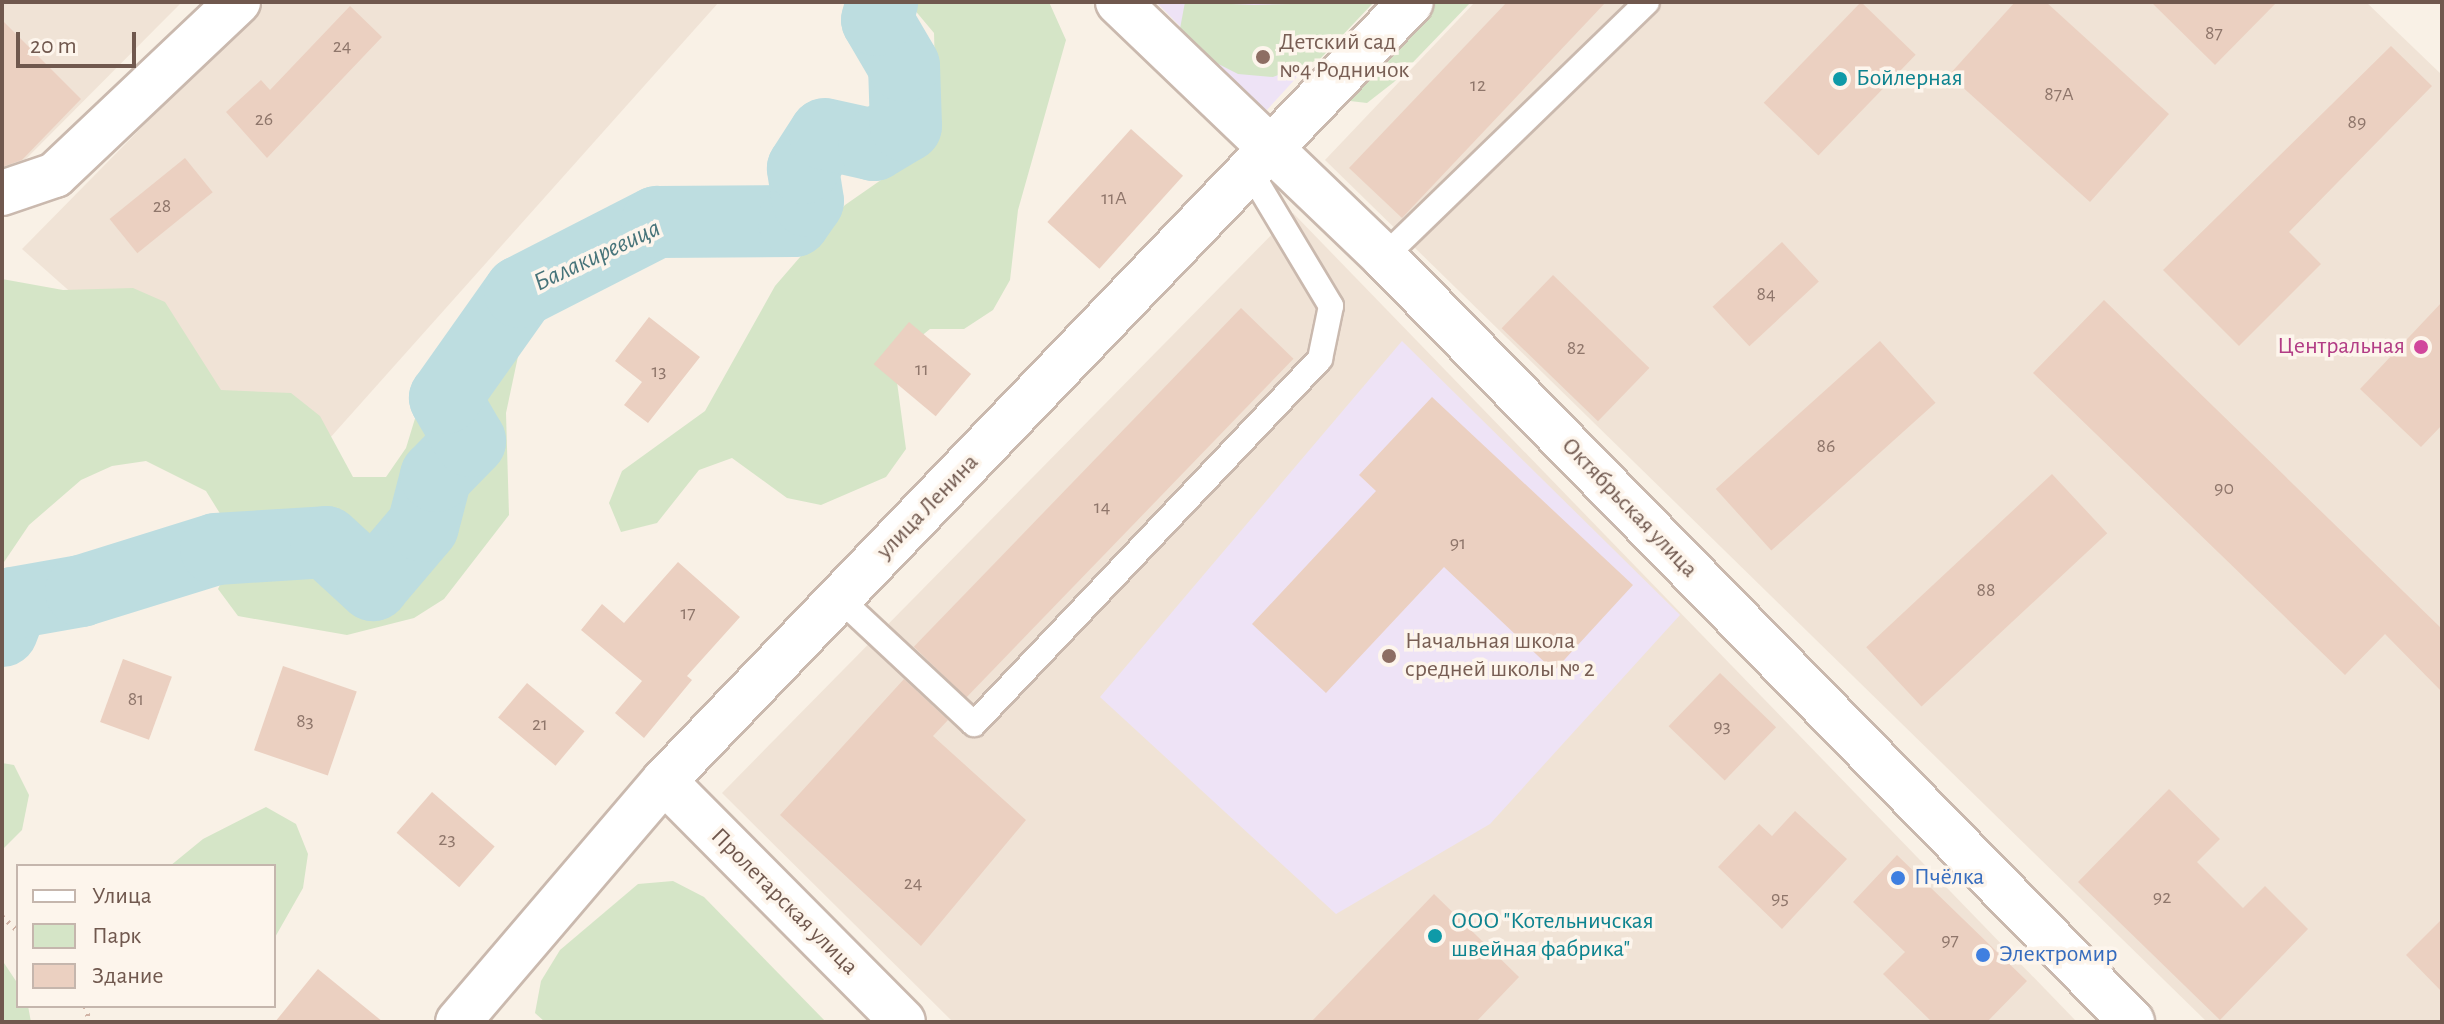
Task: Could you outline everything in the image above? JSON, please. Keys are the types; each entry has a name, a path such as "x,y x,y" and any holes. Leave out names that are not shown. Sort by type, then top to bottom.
{"street":[{"path":"2,193 55,175 238,2"},
{"name":"Октябрьская улица","path":"1118,2 1261,160 1384,257 2132,1022"},
{"name":"улица Ленина","path":"458,1022 664,781 1411,2"},
{"name":"Пролетарская улица","path":"664,781 903,1022"}],"lane":[{"path":"1384,257 1647,2"},
{"path":"840,599 974,724 1320,359 1331,306 1261,160"}],"shaded area":[{"path":"2,2 182,2 2,183"},
{"path":"265,2 719,2 288,485 22,249"},
{"name":"Детский сад №4 Родничок","path":"1156,2 1366,2 1265,112"},
{"path":"1475,2 2366,2 2442,75 2442,1022 2207,1022 1325,160"},
{"path":"1293,213 2077,1022 953,1022 722,793"},
{"name":"Начальная школа средней школы № 2","path":"1402,341 1680,615 1490,824 1336,914 1100,697"}],"green space":[{"path":"908,2 1049,2 1066,40 1018,210 1010,280 993,310 964,329 930,329 904,350 897,382 906,449 886,477 821,505 787,498 732,458 699,470 657,523 621,532 609,503 622,471 705,411 775,286 845,205 904,164 936,103 934,33"},
{"name":"Детский сад №4 Родничок","path":"1185,2 1254,5 1374,2 1320,59 1273,77 1238,74 1189,49 1179,34"},
{"path":"1424,2 1471,2 1394,82 1367,103 1350,101 1344,85"},
{"path":"2,279 63,290 133,288 165,302 221,390 291,393 320,416 353,477 386,477 406,448 417,412 448,348 491,330 520,347 506,413 509,515 444,599 414,618 347,635 238,616 218,589 234,555 224,520 206,491 146,461 112,466 81,480 29,525 2,565"},
{"path":"2,763 14,765 29,795 22,830 2,850"},
{"path":"266,807 296,824 308,854 303,888 276,935 276,864 172,864 203,839"},
{"path":"673,881 704,897 826,1022 545,1022 535,1013 541,981 560,950 638,884"},
{"path":"2,960 16,981 16,1008 28,1008 31,1022 2,1022"}],"building":[{"path":"1507,2 1606,2 1402,218 1349,168"},
{"name":"Бойлерная","path":"1861,2 1916,55 1818,156 1764,103"},
{"path":"2015,2 2046,2 2169,114 2090,202 1949,75"},
{"path":"2151,2 2277,2 2215,65"},
{"path":"350,6 382,37 267,158 226,112 261,80 270,90"},
{"path":"2,20 81,99 22,160 2,167"},
{"path":"2391,46 2432,86 2289,232 2321,264 2239,346 2163,270"},
{"path":"1131,129 1183,176 1099,269 1047,222"},
{"path":"185,158 213,192 137,253 110,219"},
{"path":"1782,242 1819,281 1749,346 1713,307"},
{"path":"1553,275 1649,368 1598,421 1502,328"},
{"path":"2104,300 2442,629 2442,692 2385,634 2345,675 2033,373"},
{"name":"Центральная","path":"2442,302 2442,425 2421,447 2360,389"},
{"path":"1241,308 1294,359 966,698 914,647"},
{"path":"649,317 700,357 648,423 624,405 642,382 615,361"},
{"path":"909,322 971,374 936,416 874,364"},
{"path":"1880,341 1936,403 1771,551 1716,489"},
{"name":"Начальная школа средней школы № 2","path":"1432,397 1633,585 1554,671 1444,567 1326,693 1252,624 1376,491 1359,475"},
{"path":"2052,474 2107,533 1921,706 1866,647"},
{"path":"678,562 740,617 687,676 692,680 644,738 615,713 642,681 581,630 602,604 624,623"},
{"path":"123,659 172,677 149,740 100,722"},
{"path":"283,666 357,691 328,776 254,750"},
{"path":"1720,673 1776,727 1725,780 1669,726"},
{"path":"904,679 948,720 933,736 1026,820 921,946 780,815"},
{"path":"527,683 584,731 556,766 498,717"},
{"path":"2169,789 2220,839 2197,862 2243,908 2265,886 2308,929 2220,1020 2078,882"},
{"path":"432,792 495,846 459,887 397,833"},
{"path":"1795,811 1847,859 1782,929 1718,867 1759,824 1772,836"},
{"path":"1897,855 2027,981 1987,1022 1932,1022 1883,974 1905,952 1853,902"},
{"name":"ООО \"Котельничская швейная фабрика\"","path":"1434,894 1519,977 1476,1022 1311,1022"},
{"path":"2442,919 2442,992 2406,955"},
{"path":"318,969 383,1022 275,1022"}],"waterway":[{"name":"Балакиревица","path":"2,631 13,603 81,591 216,549 326,542 373,585 423,526 436,476 470,441 445,398 520,292 657,222 794,221 808,201 803,168 825,134 874,145 906,126 904,66 877,20 882,2"}],"place":[{"name":"Детский сад №4 Родничок","path":"1263,57"},
{"name":"Бойлерная","path":"1840,79"},
{"name":"Центральная","path":"2421,347"},
{"name":"Начальная школа средней школы № 2","path":"1389,656"},
{"name":"Пчёлка","path":"1898,878"},
{"name":"ООО \"Котельничская швейная фабрика\"","path":"1435,936"},
{"name":"Электромир","path":"1983,955"}]}
